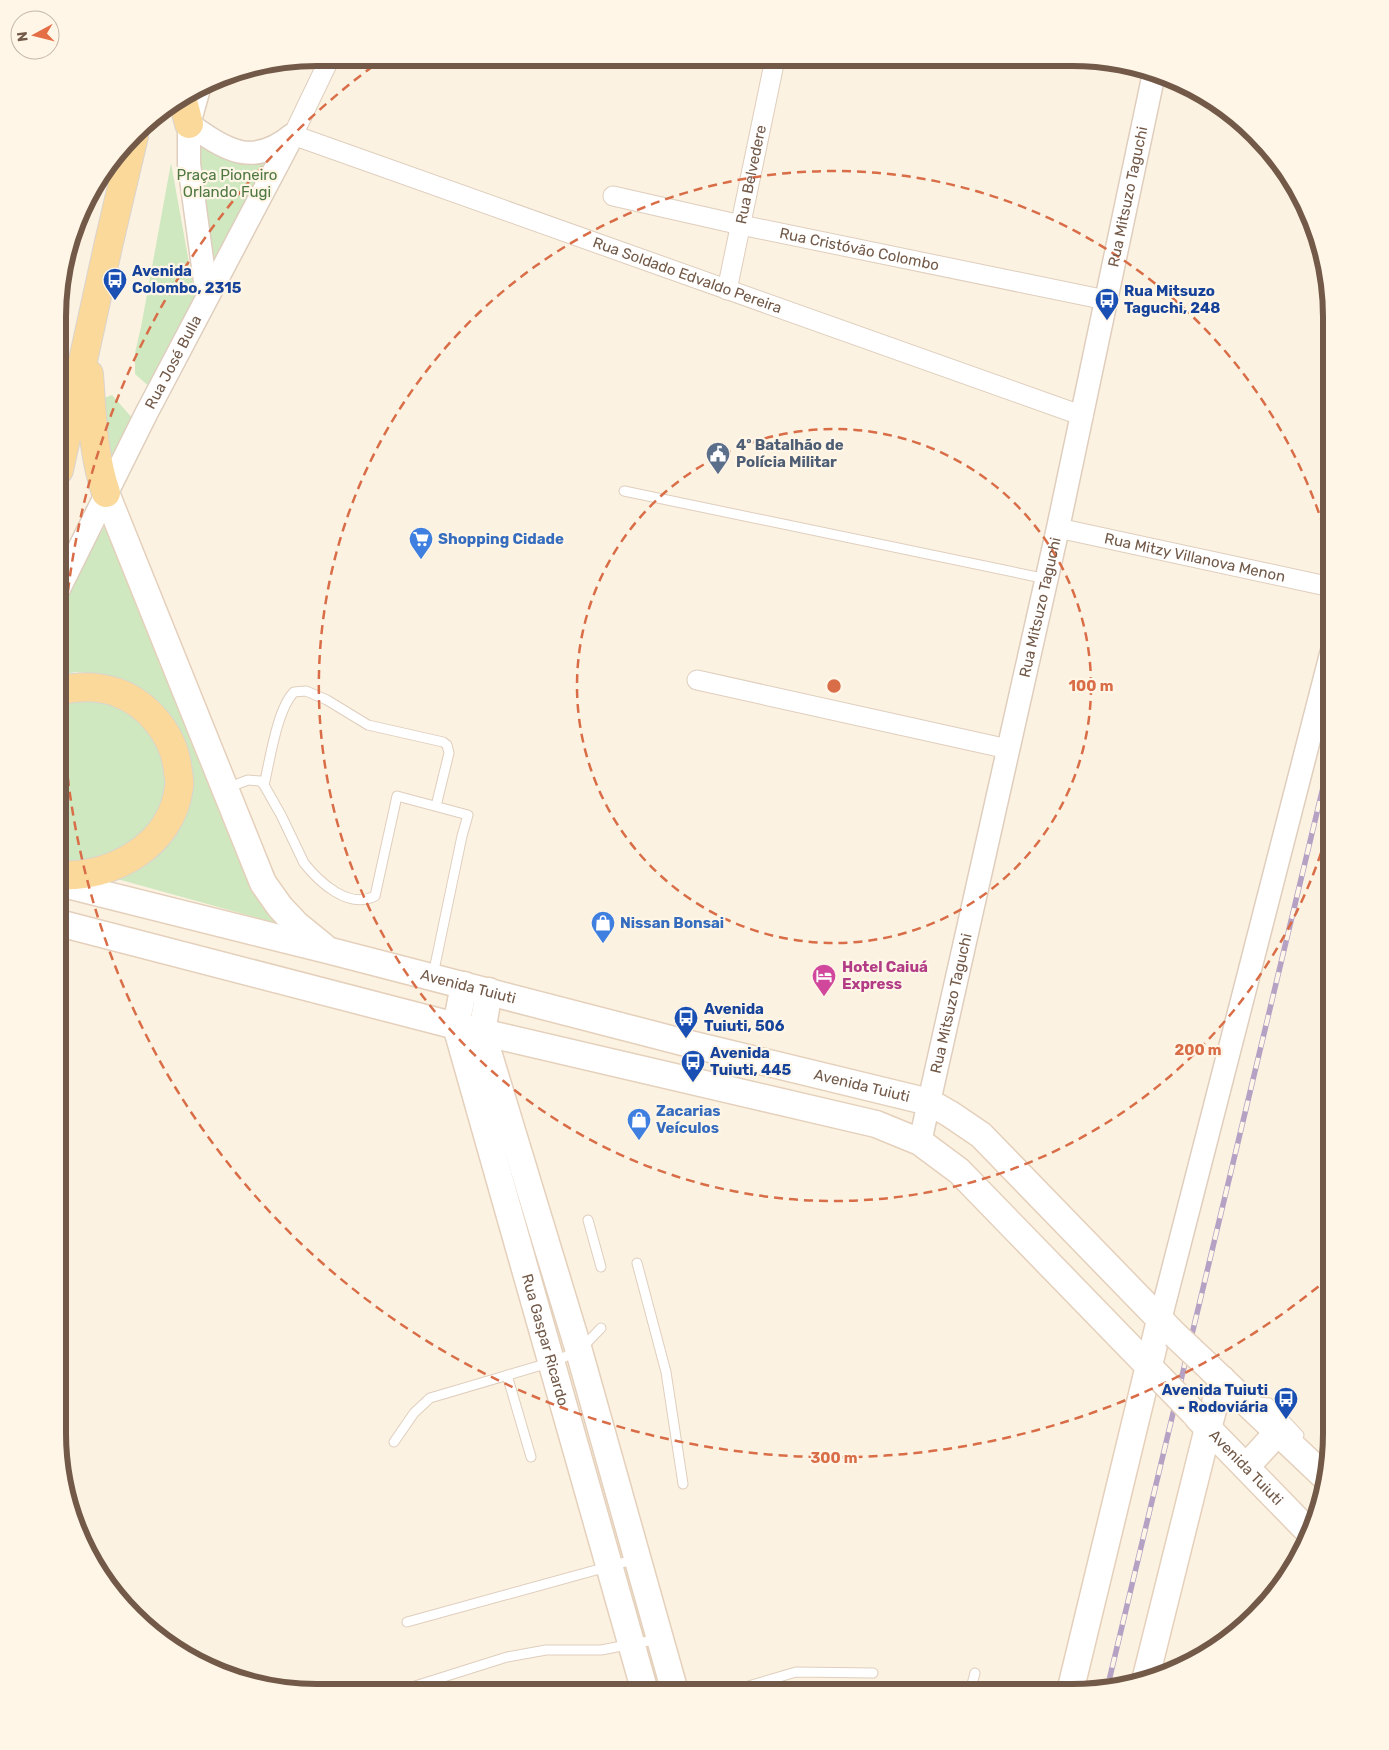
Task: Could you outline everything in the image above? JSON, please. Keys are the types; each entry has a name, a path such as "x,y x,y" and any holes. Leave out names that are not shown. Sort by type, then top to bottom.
{"main road":[{"path":"66,438 131,150"},
{"path":"86,346 95,448 99,473 106,494 263,883 280,907 296,924 327,950"},
{"path":"66,689 94,687 116,692 135,702 156,720 169,737 177,759 180,786 174,808 160,834 144,850 119,865 94,872 66,874"},
{"name":"Avenida Tuiuti","path":"66,885 489,991 682,1042 929,1102 980,1135 1167,1327 1320,1472"},
{"name":"Avenida Tuiuti","path":"66,925 456,1026 876,1124 920,1142 958,1172 1305,1527"},
{"path":"66,936 103,934"},
{"name":"Rua Gaspar Ricardo","path":"464,985 456,1026 486,1089 579,1351 673,1684"},
{"name":"Rua Gaspar Ricardo","path":"489,991 482,1032 486,1089 552,1362 643,1684"},
{"path":"1039,1254 1063,1221"},
{"path":"1072,1684 1167,1327"},
{"path":"1147,1672 1201,1420 1215,1372"},
{"path":"1246,1467 1278,1432"}],"street":[{"name":"Rua José Bulla","path":"66,575 326,66"},
{"name":"Rua Belvedere","path":"727,290 773,66"},
{"name":"Rua Mitsuzo Taguchi","path":"920,1142 1083,416 1152,80"},
{"path":"194,99 186,112 190,164 207,296"},
{"path":"186,112 213,141 232,150 250,154 266,152 278,146 292,135"},
{"name":"Rua Soldado Edvaldo Pereira","path":"292,135 1083,416"},
{"name":"Rua Cristóvão Colombo","path":"613,196 741,225 1106,300"},
{"name":"Rua Mitzy Villanova Menon","path":"1058,528 1323,585"},
{"path":"697,680 1008,749"},
{"path":"1167,1327 1323,687"}],"lane":[{"path":"624,491 1047,579"},
{"path":"264,784 287,699 294,692 306,691 327,700 368,725 443,742 447,745 448,753 436,806"},
{"path":"225,789 252,780 260,781 264,784 304,863 310,871 331,889 351,898 364,899 375,896 397,796 468,816 462,836 433,977"},
{"path":"588,1220 601,1267"},
{"path":"636,1264 645,1310 666,1372 683,1484"},
{"path":"394,1442 414,1413 430,1398 552,1362 579,1351 601,1328"},
{"path":"507,1375 531,1457"},
{"path":"1247,1402 1269,1403 1303,1439"},
{"path":"406,1622 637,1559"},
{"path":"421,1684 507,1657 546,1650 601,1650 660,1638"},
{"path":"755,1684 796,1672 873,1673"},
{"path":"972,1684 975,1673"}],"green space":[{"name":"Praça Pioneiro Orlando Fugi","path":"189,124 213,141 278,146 207,296"},
{"path":"171,163 195,296 193,310 153,390 135,374 135,353"},
{"path":"112,395 134,420 117,461 107,458 104,398"},
{"path":"110,517 279,924 110,877 184,800 146,693 125,680 103,674 76,672 66,674 66,592"},
{"path":"78,699 102,700 126,708 160,744 168,776 165,805 127,852 66,865 66,702"}],"railway":[{"path":"1109,1681 1323,787"}],"place":[{"name":"Avenida Colombo, 2315","path":"115,301"},
{"name":"Rua Mitsuzo Taguchi, 248","path":"1107,321"},
{"name":"4º Batalhão de Polícia Militar","path":"718,475"},
{"name":"Shopping Cidade","path":"421,560"},
{"name":"Nissan Bonsai","path":"603,944"},
{"name":"Hotel Caiuá Express","path":"824,997"},
{"name":"Avenida Tuiuti, 506","path":"686,1039"},
{"name":"Avenida Tuiuti, 445","path":"693,1083"},
{"name":"Zacarias Veículos","path":"639,1141"},
{"name":"Avenida Tuiuti - Rodoviária","path":"1286,1420"}]}
